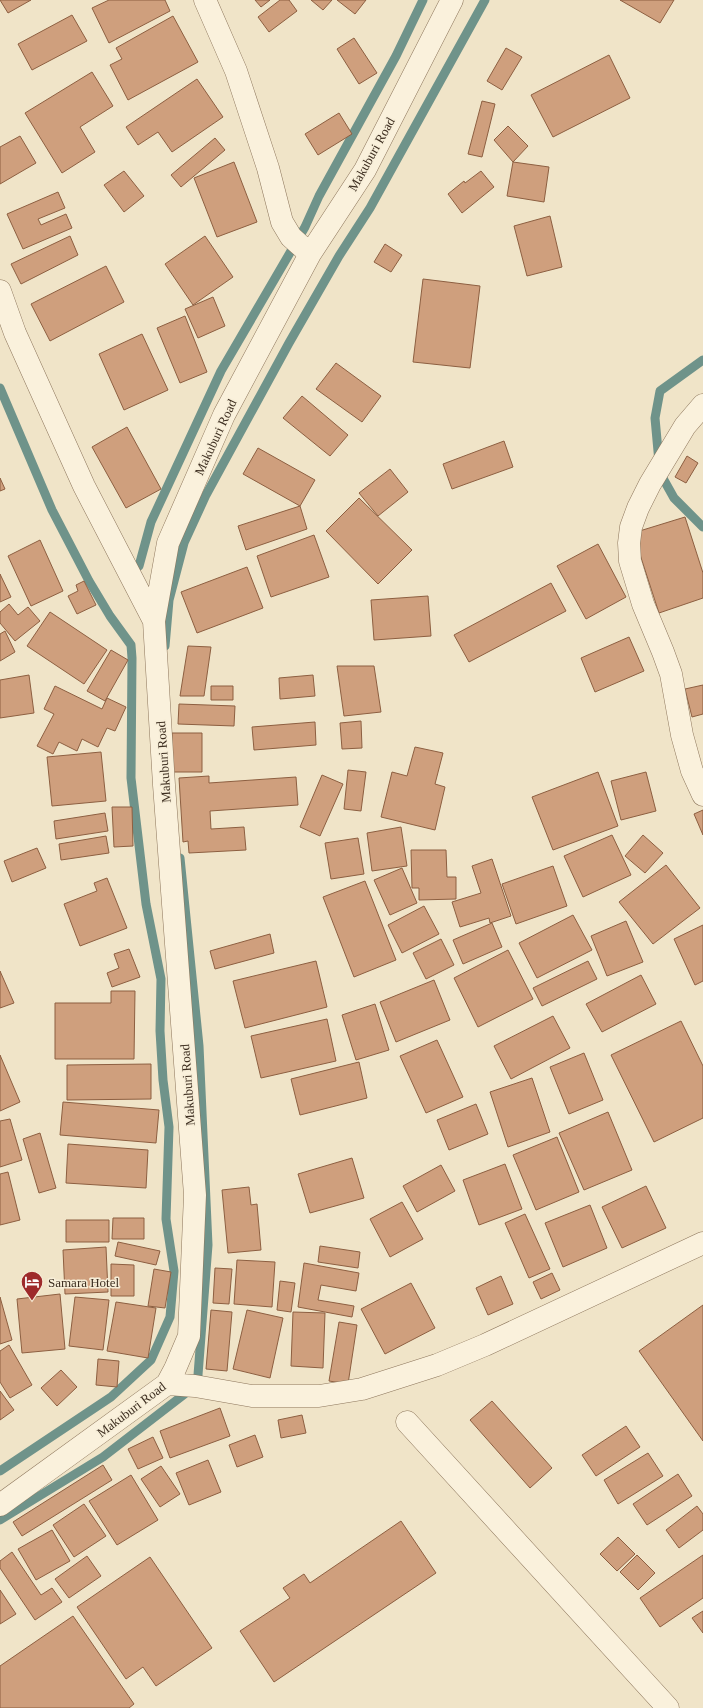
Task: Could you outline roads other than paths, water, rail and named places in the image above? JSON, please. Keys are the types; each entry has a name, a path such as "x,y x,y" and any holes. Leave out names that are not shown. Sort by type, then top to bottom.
{"street":[{"path":"205,0 236,71 266,161 282,222 291,237 310,254"},
{"name":"Makuburi Road","path":"0,1505 168,1384 189,1336 195,1195 164,785 154,621 168,543 224,415 310,254 365,170 452,0"},
{"path":"0,291 7,335 154,621"},
{"path":"703,405 685,426 650,484 638,508 631,527 628,543 630,561 644,604 664,652 671,674 682,735 692,770 703,795"},
{"path":"168,1384 195,1386 252,1396 319,1396 362,1389 437,1365 485,1345 703,1243"},
{"path":"407,1422 665,1707"}],"waterway":[{"path":"139,566 151,522 221,371 305,227 319,196 396,56 423,0"},
{"path":"165,646 169,600 184,543 206,495 289,343 339,256 370,208 485,0"},
{"path":"703,360 660,391 655,418 660,473 674,498 703,527"},
{"path":"0,388 52,510 89,581 110,616 131,645 131,778 146,904 161,979 160,1031 163,1080 169,1127 166,1219 174,1271 170,1317 151,1360 111,1397 0,1471"},
{"path":"0,1520 103,1457 195,1386 197,1388 208,1245 199,1046 180,858"}],"place":[{"name":"Samara Hotel","path":"32,1302"}]}
